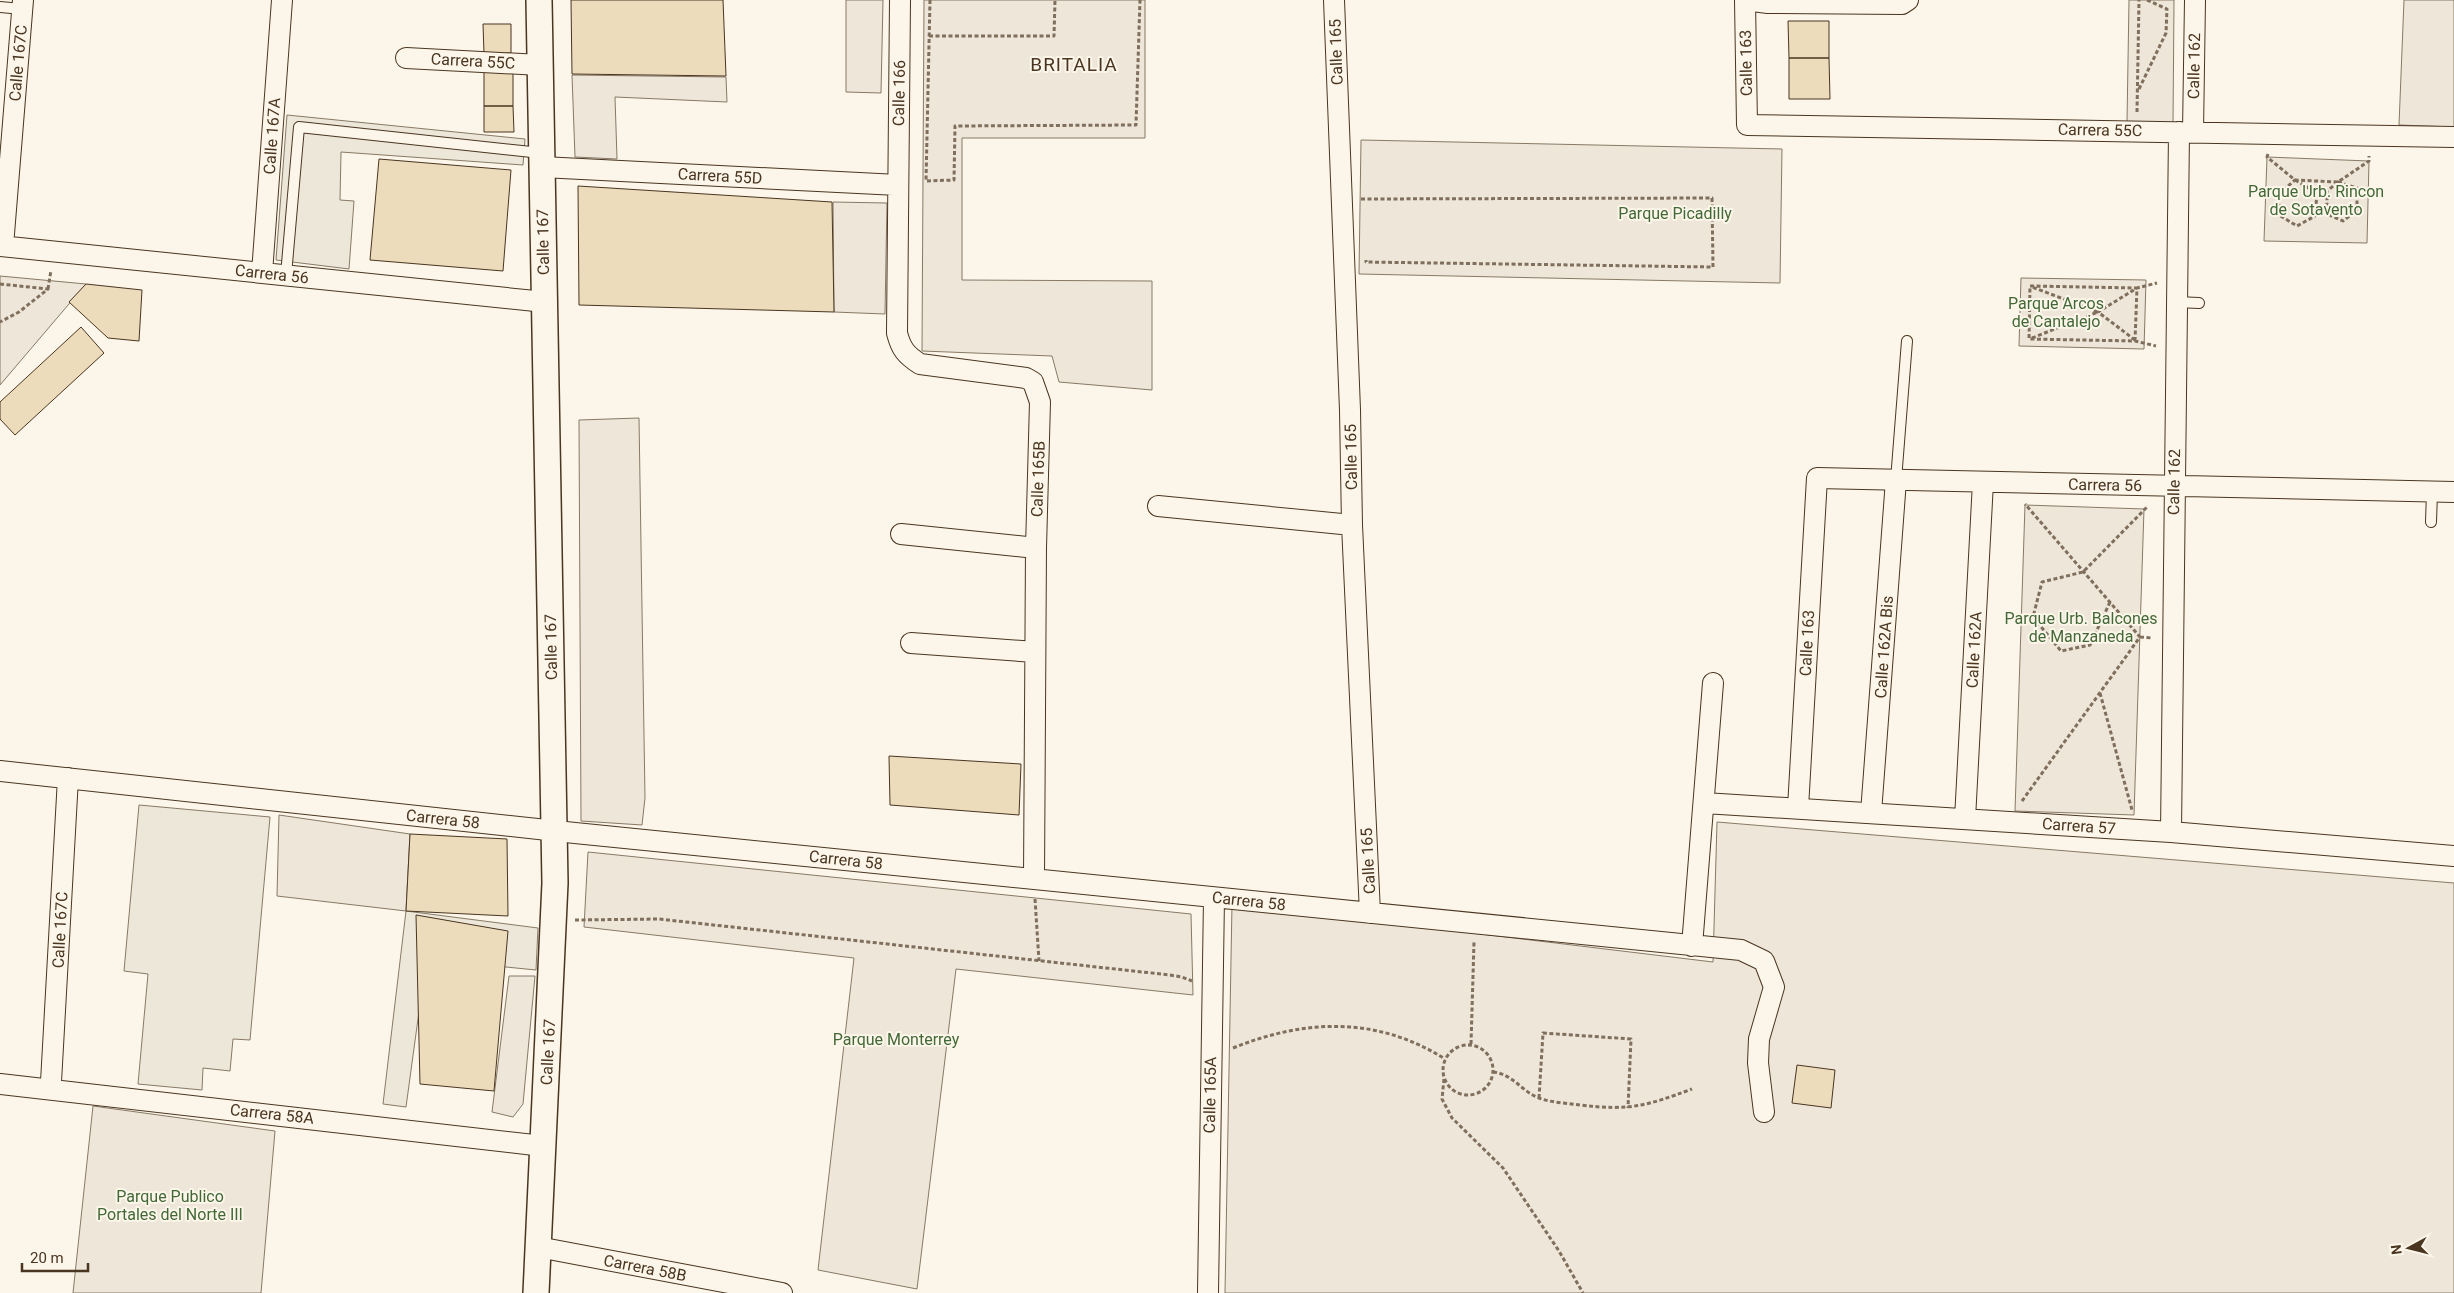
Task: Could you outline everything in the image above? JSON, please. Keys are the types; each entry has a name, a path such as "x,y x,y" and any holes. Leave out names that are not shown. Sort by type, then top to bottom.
{"street":[{"name":"Calle 167A","path":"262,273 282,0"},
{"name":"Calle 167","path":"536,1293 553,950 555,831 539,0"},
{"name":"Calle 166","path":"898,186 900,0"},
{"name":"Calle 165","path":"1334,0 1350,400 1352,525 1370,913"},
{"path":"1745,0 1768,3 1902,4 1908,0"},
{"name":"Calle 163","path":"1745,0 1747,126"},
{"name":"Calle 162","path":"2171,832 2176,302 2195,0"},
{"name":"Calle 167C","path":"1,246 23,5"},
{"name":"Carrera 55C","path":"406,58 540,65"},
{"name":"Carrera 55C","path":"1747,126 2454,137"},
{"name":"Carrera 55D","path":"542,160 898,186"},
{"name":"Calle 165B","path":"898,186 897,333 901,347 908,356 920,364 1026,378 1033,382 1040,402 1036,548 1034,879"},
{"name":"Carrera 56","path":"1,246 545,302"},
{"name":"Carrera 56","path":"1817,478 2454,492"},
{"name":"Calle 163","path":"1798,808 1817,478"},
{"name":"Calle 162A Bis","path":"1870,813 1896,480"},
{"name":"Calle 162A","path":"1964,819 1983,482"},
{"path":"1158,506 1352,525"},
{"path":"901,534 1036,548"},
{"path":"911,643 1035,652"},
{"path":"1692,946 1714,683"},
{"name":"Carrera 58","path":"0,771 555,831 1741,950 1764,961 1774,988 1759,1040 1758,1063 1764,1112"},
{"name":"Calle 167C","path":"51,1082 68,778"},
{"name":"Carrera 57","path":"1704,803 2171,832 2454,856"},
{"name":"Calle 165A","path":"1208,1293 1214,898"},
{"name":"Carrera 58A","path":"0,1084 543,1146"},
{"name":"Carrera 58B","path":"538,1246 782,1293"}],"lane":[{"path":"0,7 23,5"},
{"path":"286,275 299,127 542,160"},
{"path":"2176,302 2199,302"},
{"path":"1896,480 1906,341"},
{"path":"2432,492 2432,522"}],"path":[{"path":"930,0 926,181 954,180 955,126 1136,125 1140,0"},
{"path":"929,36 1054,36 1055,0"},
{"path":"2140,0 2138,91 2166,33 2167,8 2147,0"},
{"path":"2267,157 2295,180 2317,193 2315,216 2297,226 2279,215 2279,194 2295,180 2338,182 2357,188 2357,210 2343,221 2327,214 2327,190 2338,182 2369,161"},
{"path":"1365,208 1364,199 1712,198 1713,267 1366,262 1366,253"},
{"path":"0,284 48,289 19,312 0,322"},
{"path":"2030,286 2137,288"},
{"path":"2030,286 2098,312 2135,340"},
{"path":"2029,339 2030,286"},
{"path":"2029,339 2098,312 2137,288"},
{"path":"2135,340 2137,288"},
{"path":"2029,339 2135,340"},
{"path":"2015,822 2015,811 2140,637 2025,505 2025,483"},
{"path":"2110,602 2090,645 2061,651 2033,617 2042,582 2083,572 2144,509"},
{"path":"2100,693 2134,815"},
{"path":"1034,879 1039,960"},
{"path":"572,920 659,920 1182,977 1196,985"},
{"path":"1471,1044 1475,924"},
{"path":"1211,1057 1250,1041 1296,1028 1355,1027 1390,1033 1424,1046 1445,1058"},
{"path":"1539,1098 1543,1033 1631,1039 1628,1108"},
{"path":"1444,1079 1455,1091 1471,1095 1482,1091 1490,1083 1493,1072 1491,1059 1483,1049 1471,1044 1460,1045 1451,1050 1445,1058 1442,1069 1444,1079 1442,1099 1452,1118 1503,1168 1560,1251 1583,1293"},
{"path":"1493,1072 1502,1073 1511,1078 1526,1092 1539,1098 1606,1108 1628,1108 1653,1103 1692,1089"}],"green space":[{"path":"846,0 883,0 881,93 846,92"},
{"path":"924,0 1145,0 1145,138 962,138 962,280 1152,281 1152,390 1059,382 1052,356 922,351"},
{"path":"2129,0 2174,0 2173,124 2127,122"},
{"path":"2404,0 2454,0 2454,127 2399,125"},
{"path":"572,75 726,77 727,102 615,97 617,159 575,157"},
{"name":"Parque Picadilly","path":"1361,140 1782,149 1780,283 1359,274"},
{"name":"Parque Urb. Rincon de Sotavento","path":"2267,157 2369,161 2367,243 2264,241"},
{"path":"833,202 887,203 885,314 834,312"},
{"path":"0,276 86,284 0,385"},
{"name":"Parque Arcos de Cantalejo","path":"2021,278 2146,280 2144,349 2019,346"},
{"path":"639,418 645,798 642,825 581,821 579,420"},
{"name":"Parque Urb. Balcones de Manzaneda","path":"2025,505 2144,509 2134,815 2015,811"},
{"path":"279,815 410,834 406,911 277,896"},
{"path":"1717,822 2454,883 2454,1293 1225,1293 1232,904 1713,962"},
{"name":"Parque Monterrey","path":"588,852 1191,914 1193,995 956,969 917,1289 818,1270 854,958 584,927"},
{"path":"509,976 535,976 523,1104 513,1117 492,1112"},
{"name":"Parque Publico Portales del Norte III","path":"93,1106 275,1131 261,1293 73,1293"}],"shaded area":[{"path":"287,115 525,139 523,165 341,152 340,200 354,201 349,269 276,260"},
{"path":"139,805 270,817 250,1040 233,1039 230,1071 203,1068 202,1090 138,1084 148,974 124,971"},
{"path":"406,911 538,928 536,970 446,961 424,975 406,1107 383,1104"}],"building":[{"path":"571,0 723,0 726,76 572,74"},
{"path":"1788,21 1829,21 1829,58 1789,58"},
{"path":"483,24 511,24 511,53 484,54"},
{"path":"1789,58 1829,58 1830,99 1789,99"},
{"path":"513,67 513,106 484,106 484,68"},
{"path":"484,106 513,106 514,132 484,132"},
{"path":"379,159 511,170 503,271 370,260"},
{"path":"578,186 832,202 834,312 579,305"},
{"path":"86,284 142,290 139,341 108,338 69,302"},
{"path":"81,327 104,353 15,435 0,419 0,402"},
{"path":"889,756 1021,764 1019,815 890,805"},
{"path":"410,834 507,839 508,916 406,911"},
{"path":"416,915 508,931 494,1091 420,1084"},
{"path":"1797,1065 1835,1070 1831,1108 1792,1103"}],"district":[{"name":"BRITALIA","path":"1074,64"}]}
